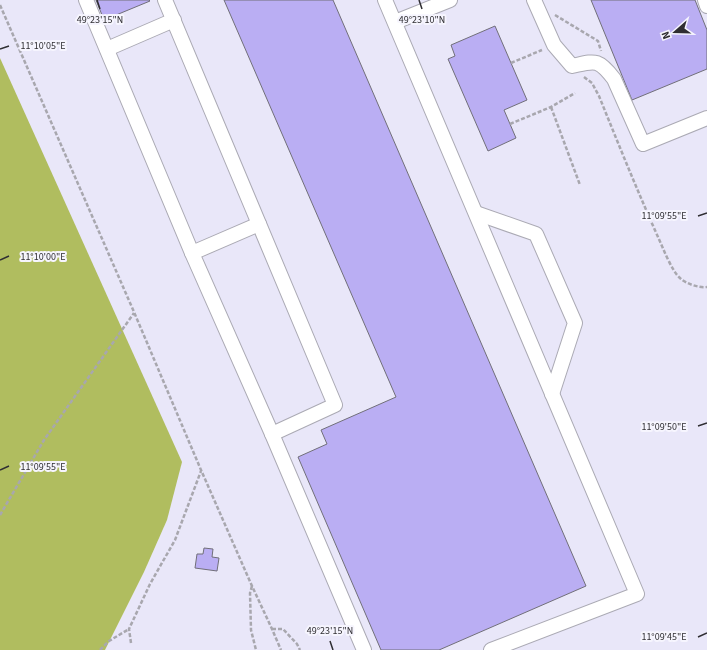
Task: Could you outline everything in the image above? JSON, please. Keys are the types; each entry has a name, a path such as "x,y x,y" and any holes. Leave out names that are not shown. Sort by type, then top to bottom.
{"street":[{"path":"86,0 192,253 272,434 364,650"},
{"path":"165,0 335,405 272,434"},
{"path":"386,0 636,594 491,650"},
{"path":"395,22 450,0"},
{"path":"534,0 554,45 572,66 591,62 600,64 608,70 617,85 643,144 707,118"},
{"path":"705,0 707,6"},
{"path":"107,49 174,20"},
{"path":"476,213 536,234 575,323 552,394"},
{"path":"192,253 259,224"}],"path":[{"path":"0,4 201,470 281,650"},
{"path":"552,13 598,41 608,70 592,83"},
{"path":"511,63 554,45"},
{"path":"572,66 592,83 599,96 672,267 681,279 702,288 707,287"},
{"path":"510,124 551,107 575,93"},
{"path":"551,107 580,185"},
{"path":"0,515 44,440 134,312"},
{"path":"131,643 130,629 150,584 176,540 201,470"},
{"path":"252,586 250,593 251,630 256,650"},
{"path":"100,650 109,641 130,629"},
{"path":"272,629 282,629 297,644 300,650"}],"shaded area":[{"path":"0,0 707,0 707,650 105,650 144,572 167,520 0,58"}],"green space":[{"path":"0,58 182,462 167,520 144,572 105,650 0,650"}],"building":[{"path":"96,0 149,0 150,1 104,20"},
{"path":"224,0 333,0 586,586 439,650 381,650 298,457 327,444 321,430 396,397"},
{"path":"591,0 695,0 707,30 707,69 632,100"},
{"path":"495,26 527,100 504,110 516,138 488,151 448,59 455,56 451,45"},
{"path":"204,548 213,549 212,557 219,558 217,571 195,568 197,554 203,554"}]}
